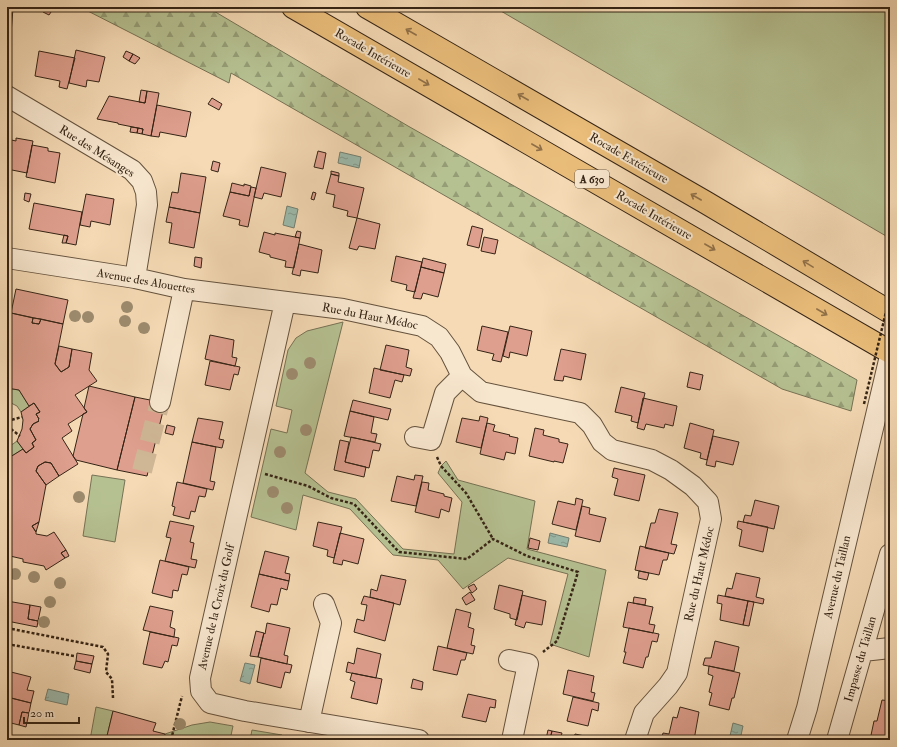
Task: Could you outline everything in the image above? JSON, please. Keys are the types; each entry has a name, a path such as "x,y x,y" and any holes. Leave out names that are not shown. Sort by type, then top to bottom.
{"highway":[{"name":"Rocade Intérieure","path":"293,7 890,352"},
{"name":"Rocade Extérieure","path":"367,7 684,190 890,312"}],"street":[{"name":"Rue des Mésanges","path":"7,96 132,170 142,181 146,192 147,204 135,278"},
{"name":"Avenue des Alouettes","path":"7,258 135,278 184,289 285,302"},
{"path":"160,402 184,289"},
{"name":"Rue du Haut Médoc","path":"285,302 344,309 422,326 439,337 450,352 462,376 481,392 580,413 592,425 602,442 612,450 652,460 671,470 693,486 708,502 711,519 677,673 668,686 644,713 635,740"},
{"name":"Avenue de la Croix du Golf","path":"285,302 200,678 201,691 210,703 245,711 419,740"},
{"name":"Avenue du Taillan","path":"797,740 806,708 870,408 890,356"},
{"path":"423,438 445,393 462,376"},
{"name":"Impasse du Taillan","path":"837,740 890,554"},
{"path":"309,722 331,623 324,604"},
{"path":"863,651 890,648"},
{"path":"512,740 519,662"}],"path":[{"path":"870,408 890,295"},
{"path":"7,421 22,417"},
{"path":"7,426 20,436"},
{"path":"423,438 441,466 466,493 493,539 527,556 578,572 557,641 519,662"},
{"path":"248,469 308,486 331,498 354,504 398,552 467,559 493,539"},
{"path":"7,628 103,647 108,654 106,672 112,679 113,698"},
{"path":"7,644 74,656"},
{"path":"171,740 182,696"}],"green space":[{"path":"80,7 207,7 408,126 857,380 851,411 782,389 231,73 229,83"},
{"path":"494,7 890,7 890,219 886,236"},
{"path":"343,322 305,473 328,492 356,499 403,549 454,554 462,502 438,473 441,466 446,461 458,480 535,501 527,549 606,570 589,657 550,644 568,574 508,558 463,589 438,560 393,555 350,509 303,495 296,530 251,517 271,429 287,433 292,410 276,406 288,350 296,338 307,331"},
{"path":"7,388 19,390 29,406 21,412 17,406 7,401"},
{"path":"17,441 23,449 7,459 7,446"},
{"path":"92,475 125,480 115,542 83,536"},
{"path":"96,707 113,711 106,740 90,740"},
{"path":"210,722 233,726 230,740 163,740 165,734 192,725"},
{"path":"252,730 282,735 281,740 250,740"}],"water":[{"path":"340,152 361,157 359,168 338,163"},
{"path":"287,206 298,209 294,228 283,225"},
{"path":"550,533 569,538 567,547 548,543"},
{"path":"245,663 255,665 250,684 240,681"},
{"path":"48,689 69,694 67,705 45,700"},
{"path":"733,723 743,726 740,740 729,740"}],"building":[{"path":"7,7 13,8 11,34 7,34"},
{"path":"46,7 53,9 49,15 43,12"},
{"path":"76,50 105,57 99,82 87,80 86,87 69,83"},
{"path":"39,51 75,58 67,89 59,87 60,81 35,76"},
{"path":"126,51 133,54 129,61 123,57"},
{"path":"133,54 140,58 135,64 129,61"},
{"path":"141,90 147,91 145,103 139,102"},
{"path":"147,91 159,93 151,136 142,134 143,129 97,119 109,96 145,103"},
{"path":"212,98 222,104 219,110 208,104"},
{"path":"157,105 191,112 186,137 160,132 159,137 151,136"},
{"path":"131,127 138,128 137,133 130,132"},
{"path":"138,128 143,129 142,134 137,133"},
{"path":"16,138 33,141 27,173 7,169 7,139 16,141"},
{"path":"32,145 48,148 48,151 60,153 55,183 26,177"},
{"path":"318,151 326,153 323,169 314,167"},
{"path":"213,161 220,163 218,172 211,170"},
{"path":"261,167 286,173 281,197 264,193 262,199 254,197"},
{"path":"331,171 339,173 339,176 331,174"},
{"path":"181,173 206,177 200,213 169,207 172,192 178,193"},
{"path":"331,174 339,176 338,182 364,188 357,218 347,216 348,211 333,207 335,195 326,193"},
{"path":"232,183 251,186 249,196 230,192"},
{"path":"251,187 256,188 248,227 239,225 240,220 223,216 230,192 249,196"},
{"path":"313,192 316,193 314,200 311,199"},
{"path":"25,193 31,194 29,202 24,200"},
{"path":"86,194 114,199 110,225 91,221 90,227 80,225"},
{"path":"7,196 11,196 7,222"},
{"path":"34,203 82,212 76,245 66,243 68,236 29,229"},
{"path":"169,207 200,213 194,248 169,243 172,223 166,222"},
{"path":"357,218 380,224 375,249 359,246 357,250 349,248"},
{"path":"472,226 483,229 479,248 467,245"},
{"path":"297,231 301,232 300,238 295,237"},
{"path":"264,232 300,238 294,268 285,267 286,261 270,257 270,255 259,252"},
{"path":"64,235 68,236 66,243 62,243"},
{"path":"484,237 498,240 495,254 481,251"},
{"path":"299,244 322,250 318,273 301,270 300,276 292,274"},
{"path":"396,256 422,262 415,292 406,290 407,285 391,281"},
{"path":"195,257 202,258 201,268 194,266"},
{"path":"423,258 446,264 444,273 421,267"},
{"path":"421,267 444,273 438,297 423,293 421,299 413,298"},
{"path":"16,289 68,300 63,324 11,313"},
{"path":"11,313 33,318 32,323 39,324 41,319 63,324 55,364 61,372 69,367 72,349 92,353 89,370 97,381 75,395 87,412 68,424 72,431 62,438 78,464 59,476 51,463 45,462 38,466 36,471 46,485 39,522 32,526 36,534 47,536 54,532 66,550 61,553 65,558 46,570 44,566 23,562 23,559 10,556 9,560 7,560 7,459 23,449 26,453 34,447 32,443 36,440 30,429 33,424 39,421 36,414 40,412 34,403 29,406 19,390 7,388 7,333"},
{"path":"33,318 41,319 39,324 32,323"},
{"path":"482,326 508,332 501,362 492,360 494,354 477,350"},
{"path":"510,326 532,331 527,356 510,352 509,358 503,356"},
{"path":"210,335 234,340 232,357 237,358 235,366 205,359"},
{"path":"386,345 409,350 406,367 412,369 410,376 380,370"},
{"path":"59,346 72,349 69,367 61,372 55,364"},
{"path":"561,349 586,354 581,380 564,376 563,381 554,380"},
{"path":"210,361 240,367 238,375 234,374 230,390 205,385"},
{"path":"374,368 404,375 402,382 395,380 390,398 369,393"},
{"path":"690,372 703,375 700,390 687,387"},
{"path":"89,386 135,397 117,470 76,460 73,456 83,414 87,412 84,408"},
{"path":"621,387 645,393 638,423 631,421 632,416 615,412"},
{"path":"135,397 165,403 147,476 117,470"},
{"path":"643,398 677,406 673,426 665,424 664,428 646,424 644,430 637,428"},
{"path":"353,400 391,409 388,420 350,411"},
{"path":"34,403 40,412 36,414 39,421 33,424 30,429 36,440 32,443 34,447 26,453 17,441 22,429 23,420 21,412"},
{"path":"350,411 374,417 371,433 377,434 375,442 344,436"},
{"path":"480,416 488,418 481,448 456,442 462,418 479,421"},
{"path":"198,418 223,422 219,439 224,440 222,448 192,442"},
{"path":"487,423 495,425 493,431 518,438 515,454 506,452 504,460 480,454"},
{"path":"690,423 714,430 707,460 700,458 701,453 684,448"},
{"path":"167,425 175,427 173,435 165,433"},
{"path":"535,428 544,430 543,435 559,439 559,442 568,444 563,463 529,456"},
{"path":"713,436 739,442 733,465 716,461 715,467 706,465"},
{"path":"351,437 381,444 379,451 373,450 369,468 345,462"},
{"path":"340,440 349,442 345,462 366,467 364,477 334,470"},
{"path":"192,442 216,447 210,481 215,482 213,490 183,483"},
{"path":"45,462 51,463 59,476 46,485 36,471 38,466"},
{"path":"614,468 645,475 639,501 614,495 618,479 612,477"},
{"path":"415,475 423,476 416,506 391,501 397,476 414,480"},
{"path":"177,482 207,489 205,497 199,496 195,512 191,511 189,519 173,515 175,507 172,506"},
{"path":"422,482 429,483 428,490 444,494 444,496 452,498 449,512 441,509 439,518 415,512"},
{"path":"576,498 583,500 576,530 552,524 558,501 575,505"},
{"path":"755,500 779,506 774,529 743,522 745,515 751,516"},
{"path":"582,506 590,508 589,514 606,518 600,542 575,536"},
{"path":"659,509 678,513 671,544 677,545 674,554 645,548 651,523 655,523"},
{"path":"170,521 194,526 190,542 194,543 191,559 197,560 195,568 165,561 171,538 166,537"},
{"path":"738,521 768,527 763,552 739,546 742,530 737,528"},
{"path":"39,522 36,532 32,526"},
{"path":"318,522 342,527 334,558 327,556 328,550 313,546"},
{"path":"340,533 364,539 358,564 343,560 342,565 333,563"},
{"path":"530,538 540,541 538,550 528,548"},
{"path":"640,546 669,553 667,560 663,560 659,575 635,570"},
{"path":"66,550 69,556 65,558 61,553"},
{"path":"265,551 289,557 285,573 290,574 289,581 259,574"},
{"path":"160,560 189,567 187,575 182,574 178,591 173,590 172,598 152,593"},
{"path":"639,571 649,573 647,580 638,578"},
{"path":"736,573 760,578 756,597 764,599 763,604 725,596 727,588 732,589"},
{"path":"259,574 289,581 287,590 281,588 277,605 271,604 269,612 251,607"},
{"path":"381,575 406,580 400,605 370,597 371,589 377,591"},
{"path":"474,584 477,589 472,593 468,587"},
{"path":"499,585 523,591 517,620 510,618 510,614 494,609"},
{"path":"470,592 475,600 466,605 462,598"},
{"path":"522,595 546,601 542,625 526,622 524,628 515,625"},
{"path":"718,595 748,601 743,625 720,620 722,604 717,603"},
{"path":"364,596 394,603 385,641 354,632 357,619 364,621 367,605 361,604"},
{"path":"634,597 646,599 645,605 633,603"},
{"path":"7,601 30,605 28,619 38,621 37,627 7,621"},
{"path":"748,601 754,602 749,626 743,625"},
{"path":"628,602 653,607 649,624 655,625 653,633 623,627"},
{"path":"30,605 41,607 38,621 28,619"},
{"path":"150,606 173,611 170,627 175,629 174,637 143,630"},
{"path":"456,609 471,613 468,627 474,629 471,645 475,646 473,654 447,648"},
{"path":"267,623 290,628 284,655 288,656 287,664 258,657"},
{"path":"629,628 659,634 657,642 652,641 648,657 646,657 643,668 623,663"},
{"path":"256,631 264,633 258,657 250,656"},
{"path":"150,632 179,638 177,646 172,645 168,662 165,661 162,668 143,664"},
{"path":"715,641 739,647 734,671 703,665 705,658 711,658"},
{"path":"438,646 467,653 465,660 461,660 457,675 433,670"},
{"path":"357,648 381,654 376,678 346,672 348,662 354,664"},
{"path":"77,653 94,656 92,664 76,661"},
{"path":"261,658 292,665 290,673 285,672 281,688 257,682"},
{"path":"76,661 92,664 90,673 74,669"},
{"path":"709,666 740,673 734,698 732,698 729,710 709,705 712,693 709,692 713,676 708,674"},
{"path":"568,670 594,676 591,692 595,693 593,701 563,694"},
{"path":"7,671 31,677 27,690 34,691 31,703 7,697"},
{"path":"352,673 382,679 377,704 351,698 355,682 350,680"},
{"path":"413,679 423,682 422,690 411,688"},
{"path":"468,694 496,700 495,708 490,707 486,722 462,717"},
{"path":"7,697 31,703 29,713 22,712 19,725 7,722"},
{"path":"573,697 599,703 598,711 592,709 588,726 567,721"},
{"path":"882,700 890,701 890,740 870,740 874,721 877,721"},
{"path":"680,707 699,712 694,740 661,740 663,733 669,734 673,717 677,718"},
{"path":"113,711 156,723 153,731 165,734 163,740 106,740"},
{"path":"22,712 29,713 26,727 19,725"},
{"path":"548,730 552,731 550,739 546,739"},
{"path":"552,731 562,733 560,740 550,739"},
{"path":"575,734 599,739 599,740 573,740"}],"tunnel":[{"path":"142,471 160,402"}]}
